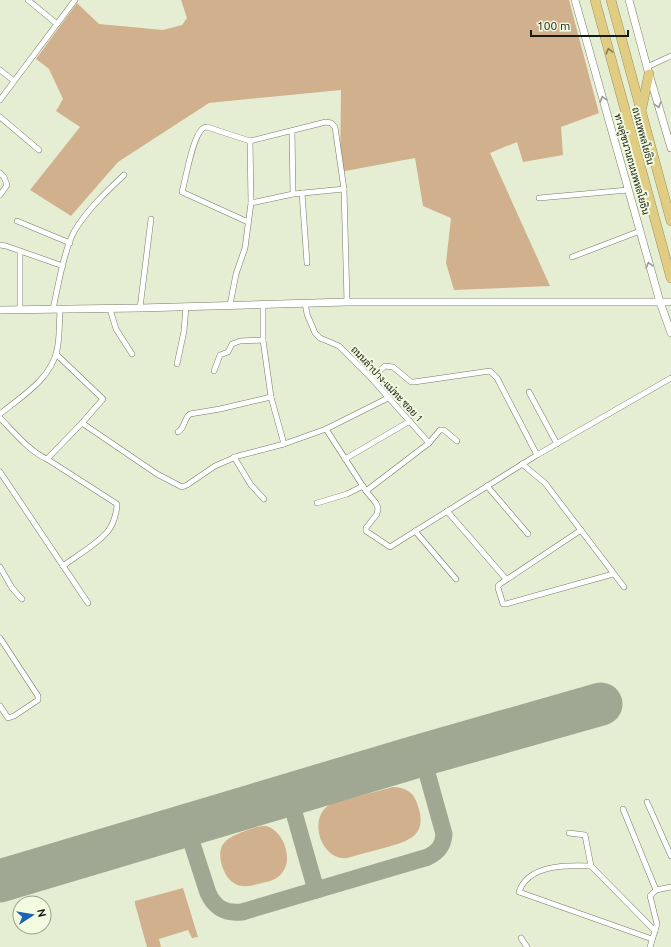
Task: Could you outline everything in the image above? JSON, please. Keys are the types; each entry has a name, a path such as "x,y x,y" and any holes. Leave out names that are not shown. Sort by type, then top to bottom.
{"highway":[{"name":"ถนนพหลโยธิน","path":"595,0 671,278"},
{"name":"ถนนพหลโยธิน","path":"611,0 671,220"},
{"path":"641,110 648,70"}],"main road":[{"name":"ทางคู่ขนานถนนพหลโยธิน","path":"575,0 660,302 671,333"},
{"path":"629,0 671,148"},
{"path":"0,310 110,309 346,302 671,302"}],"street":[{"path":"28,0 57,24"},
{"path":"0,100 75,0"},
{"path":"648,70 671,56"},
{"path":"0,70 14,81"},
{"path":"0,117 39,150"},
{"path":"248,222 182,192 192,150 202,129 207,127 250,141 326,122 331,123 335,127 344,189 346,302"},
{"path":"292,131 293,194"},
{"path":"230,305 236,274 245,248 251,203 250,141"},
{"path":"0,173 7,185 0,195"},
{"path":"0,414 37,384 53,364 56,354 57,310 63,266 74,231 101,198 124,175"},
{"path":"251,203 293,194 344,189"},
{"path":"540,198 628,190"},
{"path":"302,193 307,263"},
{"path":"140,308 151,219"},
{"path":"17,221 70,243"},
{"path":"572,257 640,231"},
{"path":"0,245 63,266"},
{"path":"20,251 20,310"},
{"name":"ถนนลำปาง-แม่ทะ ซอย 1","path":"305,303 307,314 315,333 320,338 339,346 371,378 429,443"},
{"path":"263,304 263,340 271,397 284,444"},
{"path":"177,364 184,331 186,306"},
{"path":"110,309 116,329 132,354"},
{"path":"214,371 220,355 228,352 232,344 240,341 263,340"},
{"path":"47,459 103,399 56,354"},
{"path":"371,378 385,366 393,367 411,382 490,371 497,378 537,455"},
{"path":"326,430 378,508 377,514 366,528 366,531 390,547 522,464 671,378"},
{"path":"529,392 557,444"},
{"path":"178,432 181,430 187,416 190,414 220,410 271,397"},
{"path":"82,423 157,474 182,487 215,466 234,457 284,444 326,430 388,398"},
{"path":"0,418 20,439 42,457 117,504 117,510 109,530 63,566"},
{"path":"345,459 410,421"},
{"path":"317,504 365,488 429,443 442,429 457,441"},
{"path":"234,457 251,485 264,499"},
{"path":"522,464 545,483 624,587"},
{"path":"0,472 88,603"},
{"path":"487,486 528,534"},
{"path":"447,511 506,579"},
{"path":"580,530 506,579 498,586 503,604 613,574"},
{"path":"415,531 456,579"},
{"path":"0,567 12,588 22,599"},
{"path":"0,638 38,696 38,700 14,716 8,718 0,706"},
{"path":"647,802 671,856"},
{"path":"623,809 656,890"},
{"path":"569,833 585,835 591,866 655,931"},
{"path":"591,866 566,865 541,871 524,882 519,892 652,939"},
{"path":"650,947 657,924 650,896 656,890 671,887"},
{"path":"521,938 527,947"}],"shaded area":[{"path":"181,0 569,0 599,113 561,127 563,155 523,162 517,142 490,153 550,286 454,290 446,263 451,218 423,206 415,158 340,172 341,90 209,103 118,162 71,216 30,190 80,127 56,111 63,99 49,69 36,59 77,3 99,24 163,30 182,25 187,18"},
{"path":"393,787 405,789 411,793 417,803 421,823 415,835 402,843 347,858 338,857 330,852 324,845 318,826 320,817 325,809 333,803"},
{"path":"266,826 277,833 282,839 287,853 285,867 280,876 271,881 249,886 237,885 228,878 222,866 220,852 222,847 228,839 233,836 253,828"},
{"path":"183,888 198,937 192,938 188,930 159,939 161,947 147,947 135,901"}],"taxiway":[{"path":"186,825 208,893 217,906 230,912 242,912 428,857 435,853 439,848 444,834 422,755"},
{"path":"289,795 316,890"}],"runway":[{"path":"0,881 422,755 601,704"}]}
